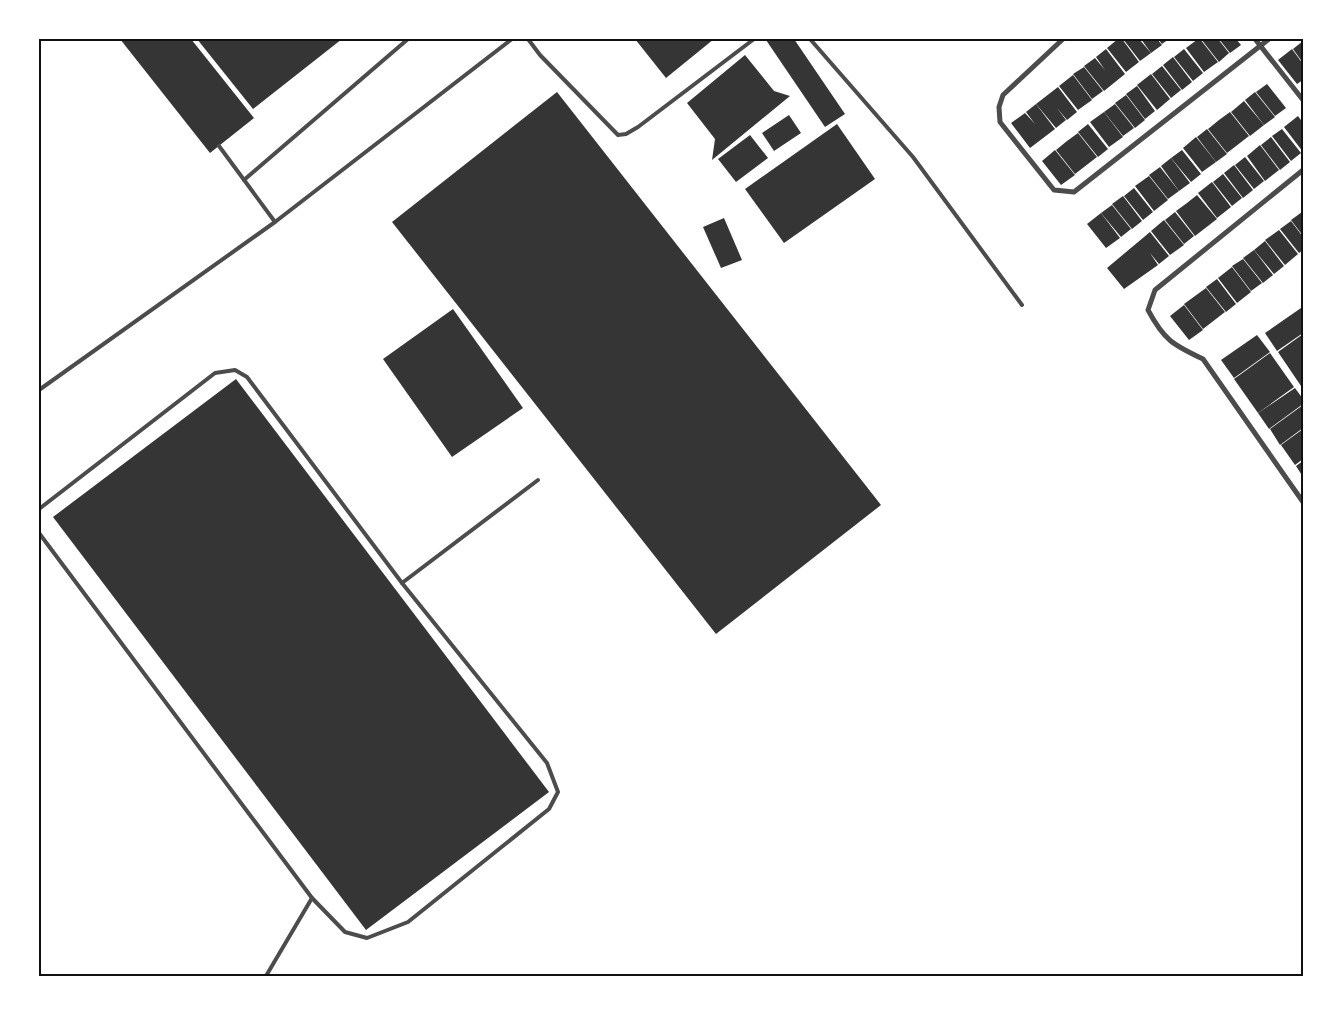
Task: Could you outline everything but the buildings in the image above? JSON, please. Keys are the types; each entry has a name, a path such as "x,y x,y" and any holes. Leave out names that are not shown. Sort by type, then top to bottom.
{"street":[{"path":"1063,39 1003,95 999,107 1000,122 1054,190 1074,192 1269,39"},
{"path":"1255,39 1303,100"},
{"path":"1303,170 1155,290 1148,310 1160,332 1179,348 1203,359 1303,502"}],"lane":[{"path":"244,180 408,39"},
{"path":"39,390 275,222 512,39"},
{"path":"528,39 540,55 618,135 626,134 638,127 754,39"},
{"path":"810,39 914,157 1022,305"},
{"path":"219,146 275,222"},
{"path":"39,509 215,373 235,370 247,377 402,583 547,763 558,792 549,809 408,922 367,938 345,932 312,898 39,533"},
{"path":"402,583 538,480"},
{"path":"266,976 312,898"}]}
